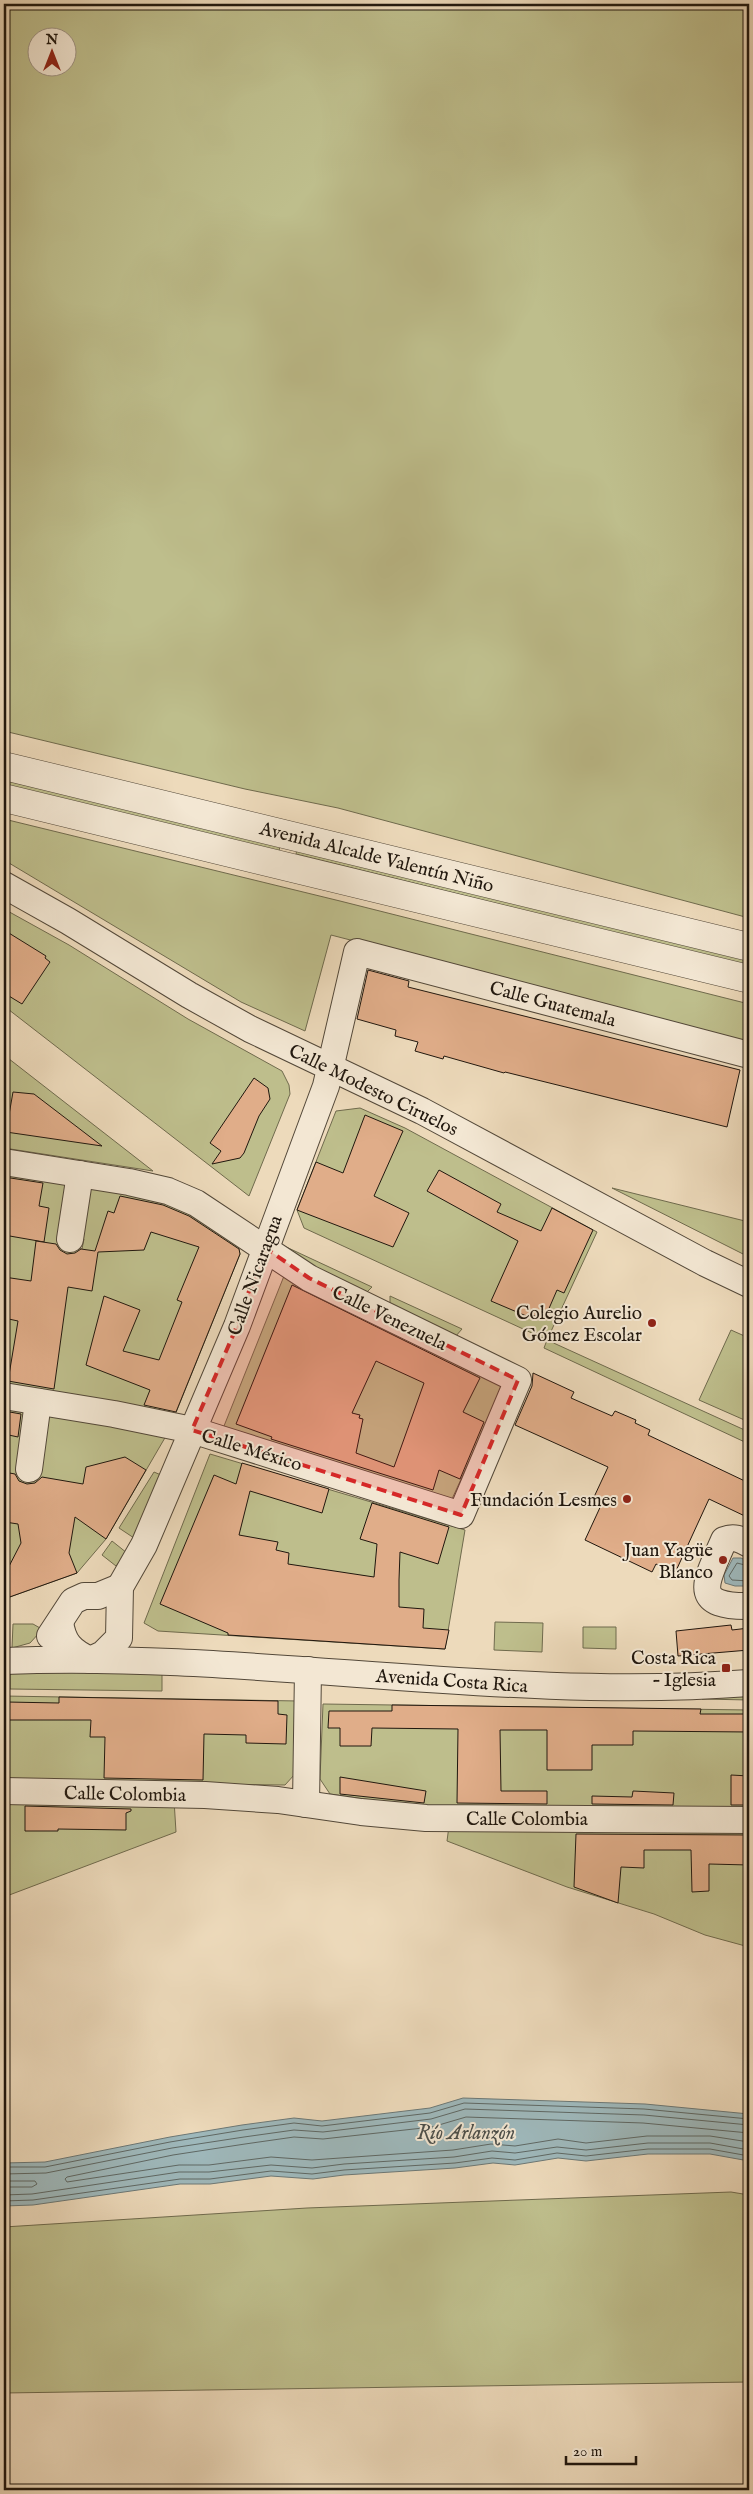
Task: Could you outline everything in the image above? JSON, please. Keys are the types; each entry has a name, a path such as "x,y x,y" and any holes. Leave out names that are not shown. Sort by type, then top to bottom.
{"street":[{"name":"Avenida Alcalde Valentín Niño","path":"4,766 749,947"},
{"name":"Avenida Alcalde Valentín Niño","path":"4,798 749,979"},
{"name":"Calle Modesto Ciruelos","path":"4,885 250,1029 422,1111 705,1263 749,1284"},
{"name":"Calle Nicaragua","path":"112,1598 144,1545 237,1326 264,1248 316,1113 331,1067 356,952"},
{"name":"Calle Guatemala","path":"356,952 749,1055"},
{"name":"Calle Venezuela","path":"4,1162 168,1190 196,1202 308,1278 518,1380 462,1515"},
{"path":"70,1239 80,1174"},
{"name":"Calle México","path":"4,1396 114,1414 192,1430 462,1515"},
{"path":"29,1469 38,1402"},
{"path":"749,1544 730,1537 724,1540 706,1582 708,1594 715,1602 727,1606 749,1606"},
{"path":"31,1660 60,1622 73,1601 84,1596 112,1598 120,1625 118,1638 103,1654 90,1660 76,1653 68,1646 64,1640 60,1622"},
{"name":"Avenida Costa Rica","path":"118,1638 140,1657 154,1662"},
{"name":"Avenida Costa Rica","path":"4,1661 90,1660 154,1662 308,1670 526,1686 668,1687 749,1683"},
{"path":"306,1804 308,1670"},
{"name":"Calle Colombia","path":"4,1790 205,1795 306,1804 426,1818 749,1820"}],"highlighted area":[{"path":"264,1247 309,1278 518,1380 461,1515 192,1430 237,1326"}],"green space":[{"path":"4,4 749,4 749,918 338,808 245,789 4,731"},
{"path":"4,780 280,846 279,851 4,786"},
{"path":"4,819 749,1004 749,1043 331,935 305,1031 241,1002 4,860"},
{"path":"297,849 749,959 749,966 296,854"},
{"path":"4,909 69,945 188,1019 282,1071 289,1085 290,1094 249,1196 4,1006"},
{"path":"4,1055 153,1171 4,1148"},
{"path":"360,1108 405,1128 597,1232 547,1340 304,1228 297,1210 336,1111"},
{"path":"4,1173 75,1185 67,1247 82,1249 84,1239 74,1230 83,1185 121,1191 191,1211 237,1241 240,1254 175,1415 4,1386"},
{"path":"612,1188 749,1222 749,1257"},
{"path":"284,1246 372,1287 364,1295 314,1272"},
{"path":"284,1276 503,1387 452,1499 222,1431"},
{"path":"390,1296 462,1329 455,1337 390,1306"},
{"path":"731,1330 749,1338 749,1422 699,1400"},
{"path":"547,1340 749,1432 749,1444 544,1348"},
{"path":"4,1407 166,1436 106,1539 77,1573 4,1599"},
{"path":"210,1454 465,1530 445,1649 158,1631 144,1623"},
{"path":"154,1472 161,1475 134,1538 119,1528"},
{"path":"112,1541 127,1553 116,1566 102,1555"},
{"path":"495,1622 543,1623 542,1652 494,1650"},
{"path":"13,1624 33,1624 40,1628 40,1632 30,1643 12,1648"},
{"path":"583,1627 616,1627 616,1649 583,1648"},
{"path":"10,1672 162,1673 162,1691 10,1689"},
{"path":"749,1694 749,1700 702,1699"},
{"path":"4,1696 299,1701 295,1774 285,1785 4,1782"},
{"path":"323,1704 749,1710 749,1811 414,1806 330,1794 320,1779"},
{"path":"4,1797 174,1800 176,1832 4,1897"},
{"path":"449,1826 749,1827 749,1947 705,1935 654,1914 567,1887 447,1841"},
{"path":"731,2192 749,2195 749,2382 4,2393 4,2227 307,2208"}],"water":[{"path":"733,1558 741,1558 749,1562 749,1586 735,1586 725,1583 724,1575"},
{"name":"Río Arlanzón","path":"463,2098 645,2104 749,2114 749,2161 710,2154 648,2154 586,2161 558,2158 515,2165 493,2163 455,2168 344,2175 313,2179 271,2176 210,2184 180,2184 33,2205 4,2206 4,2163 45,2162 170,2137 294,2118 322,2121 430,2108"}],"building":[{"path":"4,930 46,956 45,958 50,962 22,1004 4,993"},
{"path":"368,970 409,981 408,987 740,1070 727,1127 504,1073 444,1056 443,1059 415,1051 418,1042 395,1036 396,1030 357,1019"},
{"path":"254,1078 268,1088 270,1099 259,1116 244,1153 240,1158 212,1164 221,1151 210,1143"},
{"path":"13,1092 34,1094 102,1146 6,1132"},
{"path":"365,1115 403,1131 374,1196 409,1213 393,1247 297,1210 316,1162 343,1173"},
{"path":"439,1170 501,1204 497,1212 541,1231 552,1208 593,1230 564,1293 557,1290 544,1320 533,1315 531,1318 491,1301 518,1241 427,1191"},
{"path":"4,1177 43,1183 39,1206 49,1208 44,1242 4,1235"},
{"path":"120,1196 163,1205 189,1216 239,1249 240,1254 176,1412 144,1405 150,1390 86,1365 104,1296 140,1310 123,1351 159,1360 182,1302 177,1300 199,1247 151,1232 144,1250 98,1252 92,1291 68,1287 54,1389 8,1381 18,1321 4,1318 4,1277 31,1281 36,1241 56,1244 60,1250 67,1254 75,1253 81,1249 95,1251 108,1211 114,1213"},
{"path":"292,1285 480,1378 463,1412 484,1422 460,1479 439,1470 433,1490 271,1439 272,1437 236,1424","holes":["376,1361 424,1383 394,1467 356,1453 363,1419 359,1418 360,1415 352,1413"]},
{"path":"533,1373 574,1392 571,1398 612,1416 615,1411 636,1420 635,1423 650,1430 648,1435 749,1483 749,1518 709,1499 675,1573 656,1564 652,1572 585,1540 603,1501 594,1497 608,1467 515,1425 532,1386"},
{"path":"4,1411 21,1414 18,1437 4,1434"},
{"path":"125,1457 146,1470 106,1539 75,1517 69,1553 77,1573 4,1599 4,1576 21,1543 18,1524 5,1522 8,1498 4,1497 4,1472 15,1474 19,1481 27,1484 35,1483 42,1477 83,1484 86,1467"},
{"path":"242,1463 329,1489 322,1513 250,1491 239,1535 278,1542 276,1550 289,1553 288,1564 374,1577 377,1544 360,1539 372,1503 449,1527 438,1564 400,1552 399,1580 399,1607 424,1609 423,1628 449,1630 445,1649 228,1635 228,1633 160,1604 214,1475 236,1484"},
{"path":"731,1625 732,1630 749,1628 749,1650 678,1656 676,1631"},
{"path":"59,1697 278,1701 278,1714 287,1715 286,1744 246,1743 246,1735 204,1734 203,1780 104,1778 105,1737 90,1737 91,1720 7,1720 7,1702 59,1703"},
{"path":"392,1705 701,1709 700,1714 749,1714 749,1732 633,1731 633,1745 592,1745 592,1770 547,1770 547,1730 500,1730 501,1791 547,1791 547,1804 457,1803 458,1729 372,1728 371,1746 340,1746 340,1728 328,1728 329,1711 392,1711"},
{"path":"731,1775 749,1776 749,1805 731,1805"},
{"path":"340,1777 426,1791 424,1803 340,1794"},
{"path":"633,1791 674,1793 673,1805 592,1804 592,1796 632,1797"},
{"path":"25,1806 131,1809 131,1811 126,1813 126,1830 58,1829 58,1831 25,1831"},
{"path":"576,1834 749,1835 749,1865 709,1864 709,1891 692,1892 691,1850 644,1850 644,1868 621,1867 618,1903 574,1887"}],"place":[{"name":"Colegio Aurelio Gómez Escolar","path":"652,1323"},
{"name":"Fundación Lesmes","path":"627,1499"},
{"name":"Juan Yagüe Blanco","path":"723,1560"},
{"name":"Costa Rica – Iglesia","path":"726,1668"}]}
